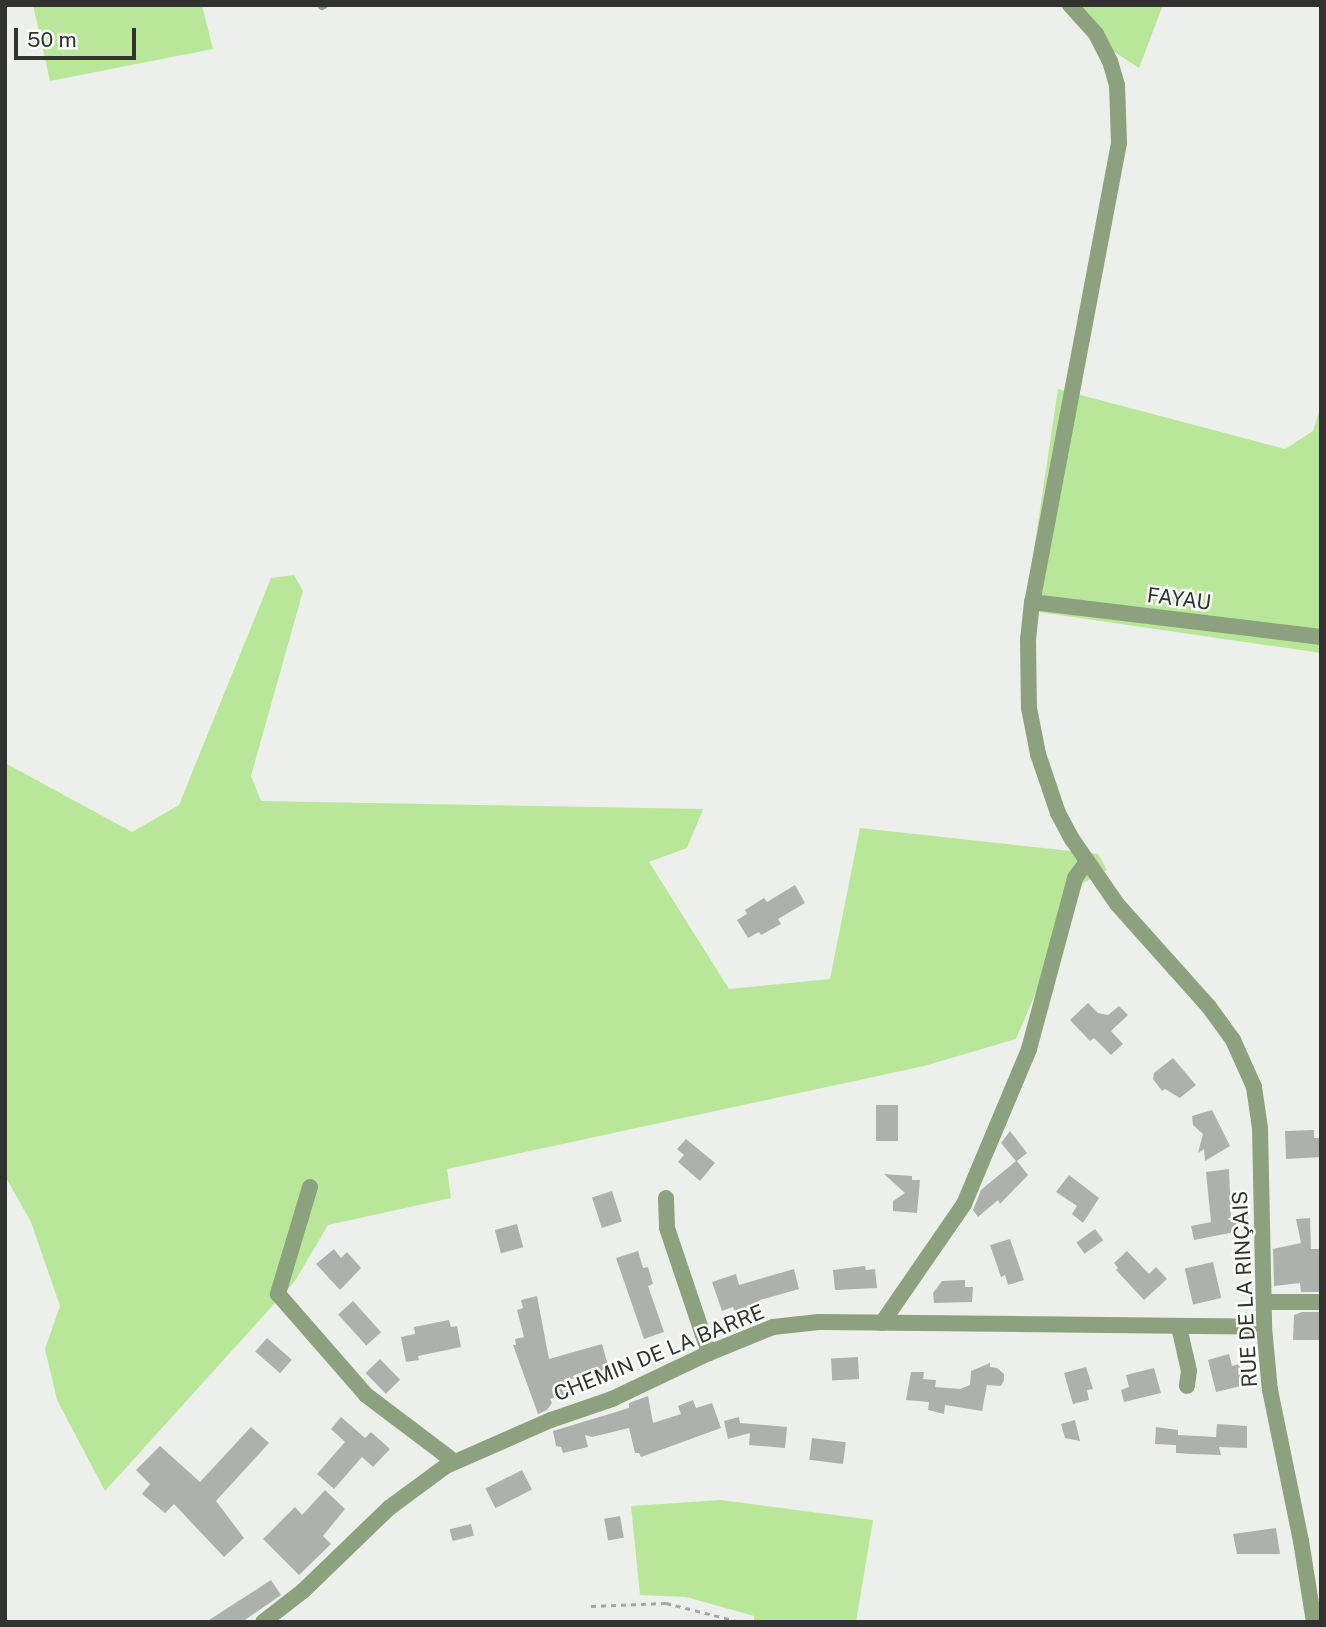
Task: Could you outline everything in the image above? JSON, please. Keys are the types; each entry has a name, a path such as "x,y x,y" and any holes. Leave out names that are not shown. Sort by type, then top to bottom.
{"street":[{"name":"RUE DE LA RINÇAIS","path":"1070,5 1096,34 1110,61 1117,85 1119,143 1032,602 1027,672 1038,754 1058,813 1086,863 1125,913 1209,1007 1233,1040 1254,1087 1259,1117 1264,1326 1274,1413 1316,1618"},
{"name":"FAYAU","path":"1032,602 1321,637"},
{"path":"882,1323 964,1204 1029,1049 1075,878 1086,863"},
{"path":"310,1187 278,1294 366,1395 455,1462"},
{"path":"666,1198 667,1228 709,1353"},
{"path":"1264,1302 1321,1302"},
{"name":"CHEMIN DE LA BARRE","path":"263,1622 303,1591 389,1508 455,1462 551,1420 612,1399 709,1353 774,1327 819,1322 1264,1326"},
{"path":"1179,1327 1189,1371 1187,1386"}],"path":[{"path":"591,1606 666,1603 741,1622"}],"green space":[{"path":"33,5 202,5 213,49 50,81"},
{"path":"1080,5 1163,5 1139,68 1105,46"},
{"path":"1058,389 1285,449 1313,431 1321,406 1321,653 1025,610"},
{"path":"294,575 303,591 251,776 261,801 703,809 687,848 649,862 729,989 830,979 860,828 1098,854 1107,870 1083,883 1016,1039 924,1066 447,1169 451,1198 328,1225 295,1281 105,1491 57,1400 45,1349 60,1306 31,1222 5,1176 5,763 132,832 179,805 271,578"},
{"path":"721,1500 873,1520 856,1622 754,1622 754,1616 686,1597 640,1595 631,1506"}],"building":[{"path":"795,885 805,903 778,919 781,924 761,935 759,932 748,938 737,920 747,914 745,910 764,898 767,902"},
{"path":"1088,1003 1098,1013 1108,1015 1119,1006 1128,1015 1111,1031 1123,1044 1111,1055 1094,1038 1090,1041 1070,1020"},
{"path":"1173,1058 1196,1085 1180,1098 1165,1089 1162,1091 1153,1079 1154,1073"},
{"path":"876,1105 898,1105 898,1141 876,1141"},
{"path":"1212,1110 1230,1146 1205,1161 1204,1149 1198,1153 1203,1134 1193,1125 1192,1116"},
{"path":"1314,1130 1314,1138 1321,1138 1321,1157 1286,1159 1285,1131"},
{"path":"1010,1131 1027,1153 1017,1161 1028,1175 1000,1204 998,1200 978,1217 973,1210 981,1190 1016,1161 1001,1143"},
{"path":"686,1139 715,1163 700,1181 678,1162 684,1155 677,1149"},
{"path":"1229,1169 1231,1218 1238,1217 1240,1231 1194,1240 1191,1226 1211,1222 1206,1172"},
{"path":"884,1174 912,1176 912,1180 920,1180 917,1213 893,1211 893,1201 905,1193"},
{"path":"1069,1175 1099,1198 1083,1223 1072,1214 1077,1206 1056,1192"},
{"path":"612,1191 622,1221 602,1228 592,1197"},
{"path":"1310,1218 1311,1249 1321,1249 1321,1292 1301,1292 1300,1283 1274,1286 1273,1249 1301,1243 1296,1219"},
{"path":"517,1224 523,1247 501,1253 495,1230"},
{"path":"1095,1229 1103,1240 1085,1254 1076,1243"},
{"path":"1010,1239 1024,1280 1008,1285 1005,1275 1001,1277 990,1245"},
{"path":"334,1249 341,1258 347,1252 361,1268 340,1290 316,1264"},
{"path":"638,1251 643,1268 648,1267 653,1284 648,1286 664,1332 644,1339 616,1258"},
{"path":"1127,1251 1149,1274 1156,1267 1167,1279 1144,1300 1116,1270 1118,1268 1114,1263"},
{"path":"1213,1262 1221,1298 1193,1305 1185,1269"},
{"path":"865,1266 866,1270 875,1269 877,1288 835,1290 833,1270"},
{"path":"794,1269 799,1289 760,1300 761,1303 735,1312 733,1307 722,1311 712,1282 736,1274 739,1285"},
{"path":"965,1280 965,1287 973,1287 972,1302 934,1303 933,1293 942,1281"},
{"path":"537,1296 549,1359 602,1344 609,1369 568,1380 572,1392 550,1399 552,1403 547,1410 538,1414 513,1345 516,1345 515,1339 524,1337 517,1310 523,1308 521,1300"},
{"path":"353,1301 381,1332 366,1346 338,1314"},
{"path":"1321,1312 1321,1340 1293,1340 1294,1315"},
{"path":"449,1320 451,1327 457,1326 461,1347 418,1356 419,1360 406,1362 401,1337 415,1334 414,1327"},
{"path":"267,1338 292,1360 280,1373 255,1352"},
{"path":"1229,1354 1232,1366 1239,1364 1245,1385 1216,1392 1208,1360"},
{"path":"858,1357 859,1379 832,1380 831,1358"},
{"path":"380,1359 400,1380 386,1394 366,1373"},
{"path":"990,1363 990,1367 997,1368 1004,1374 1004,1380 1001,1386 987,1385 982,1411 945,1405 944,1414 928,1410 929,1402 906,1400 911,1372 924,1372 923,1379 936,1380 935,1387 960,1389 970,1385 971,1371"},
{"path":"1086,1367 1093,1389 1087,1390 1089,1400 1073,1404 1064,1373"},
{"path":"1154,1368 1161,1393 1124,1402 1121,1390 1129,1387 1126,1375"},
{"path":"648,1396 653,1423 681,1414 678,1406 693,1400 696,1408 712,1403 721,1428 641,1457 639,1453 635,1453 629,1428 592,1437 585,1435 588,1447 563,1453 561,1447 556,1446 553,1431 629,1408 629,1403"},
{"path":"341,1417 365,1438 371,1432 390,1449 373,1467 362,1457 334,1489 317,1474 345,1442 331,1429"},
{"path":"739,1417 740,1423 787,1427 785,1448 749,1445 750,1433 728,1439 724,1421"},
{"path":"1075,1420 1080,1441 1065,1438 1061,1424"},
{"path":"1217,1424 1247,1426 1247,1448 1219,1447 1221,1455 1191,1454 1176,1453 1176,1445 1155,1444 1156,1427 1178,1430 1178,1435 1216,1437"},
{"path":"251,1427 269,1443 216,1501 244,1538 224,1557 174,1504 165,1513 142,1494 150,1484 136,1470 160,1446 200,1482"},
{"path":"812,1438 846,1442 843,1464 809,1460"},
{"path":"522,1470 532,1490 495,1508 485,1489"},
{"path":"325,1490 345,1509 323,1536 331,1544 299,1575 263,1539 295,1507 302,1515"},
{"path":"620,1516 624,1538 608,1540 604,1519"},
{"path":"471,1524 474,1536 453,1541 450,1529"},
{"path":"1276,1528 1280,1554 1237,1554 1233,1534"},
{"path":"271,1580 281,1595 242,1622 206,1622"}]}
